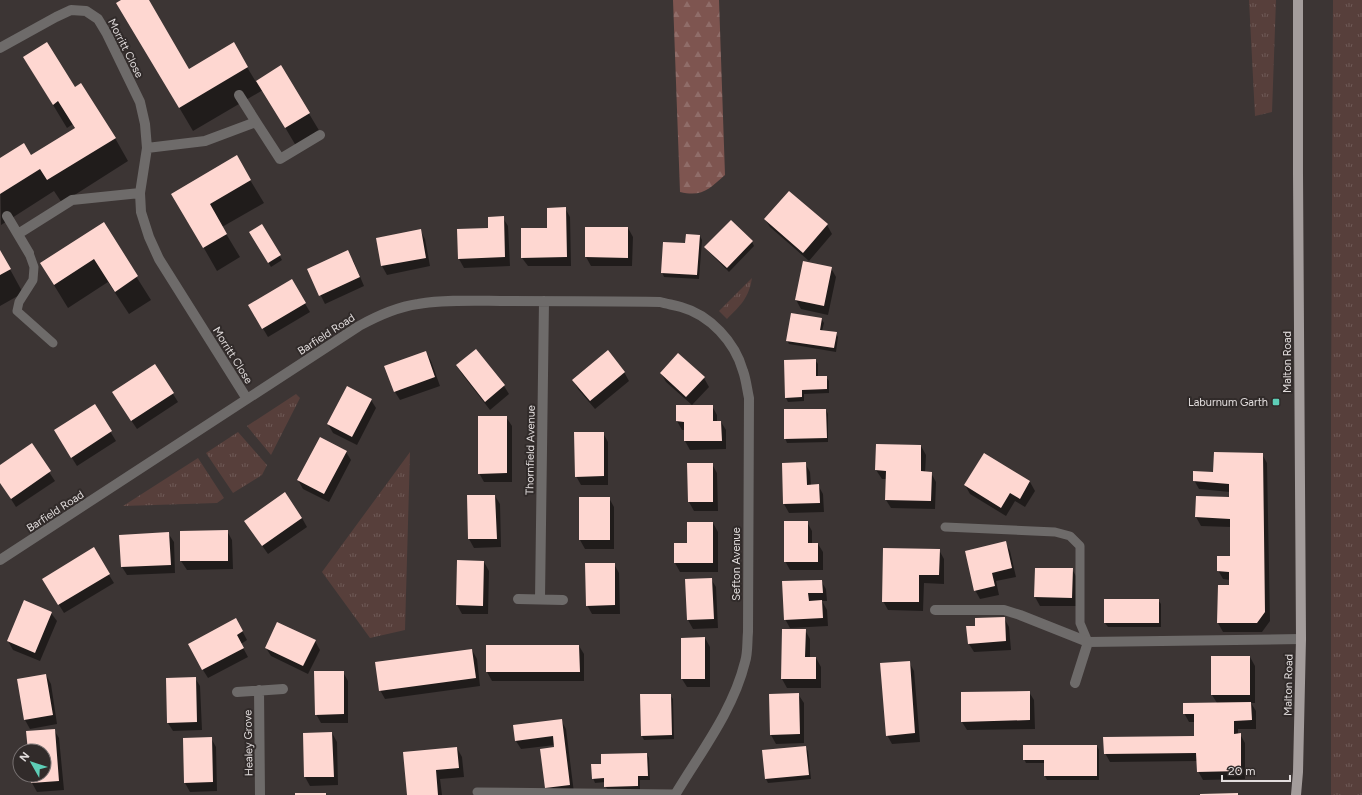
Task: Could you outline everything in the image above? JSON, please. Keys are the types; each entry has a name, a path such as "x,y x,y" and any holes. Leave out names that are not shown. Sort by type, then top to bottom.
{"main road":[{"name":"Malton Road","path":"1296,795 1298,772 1301,639 1298,0"}],"street":[{"name":"Morritt Close","path":"0,48 71,10 86,11 98,19 107,34 140,102 145,124 147,148 140,194 141,212 149,237 159,259 247,399"},
{"path":"239,95 280,159 320,135"},
{"path":"147,148 205,140 256,122"},
{"path":"18,234 72,200 140,194"},
{"path":"7,216 29,253"},
{"name":"Thornfield Avenue","path":"540,599 544,301"},
{"name":"Barfield Road","path":"0,560 359,326 398,308 437,302 660,302 682,307 697,314 714,325"},
{"name":"Sefton Avenue","path":"675,795 721,721 737,689 746,661 748,632 749,398 744,371 732,345 714,325"},
{"path":"518,599 563,600"},
{"path":"935,610 1004,610 1088,642 1301,639"},
{"path":"1075,683 1088,642"},
{"path":"237,692 283,689"},
{"name":"Healey Grove","path":"259,690 260,795"}],"lane":[{"path":"29,253 34,267 33,280 19,302 17,311 53,343"},
{"path":"945,527 1055,532 1070,536 1080,546 1080,623 1088,642"},
{"path":"477,792 675,795"}],"green space":[{"path":"673,0 719,0 725,175 710,188 700,193 680,192"},
{"path":"1249,0 1276,0 1272,112 1255,116"},
{"path":"1333,0 1362,0 1362,795 1331,795"},
{"path":"752,278 749,291 740,306 727,319 719,311"},
{"path":"296,394 300,398 271,455 247,426"},
{"path":"238,432 267,465 262,475 233,493 206,453"},
{"path":"410,452 405,630 370,638 322,572"},
{"path":"198,458 224,498 217,503 123,506"}],"building":[{"path":"121,0 149,0 189,69 234,42 248,67 179,108 116,3"},
{"path":"47,42 75,87 81,83 116,138 47,180 40,169 0,194 0,158 24,143 31,155 75,128 58,101 53,105 23,57"},
{"path":"281,65 310,113 285,128 256,81"},
{"path":"237,155 251,180 210,204 227,234 203,248 171,194"},
{"path":"789,191 828,224 803,253 764,219"},
{"path":"566,207 567,257 521,258 521,228 547,228 547,208"},
{"path":"504,216 505,257 458,259 457,229 488,228 488,217"},
{"path":"731,220 753,241 727,268 704,247"},
{"path":"104,222 138,276 115,292 94,259 54,285 40,263"},
{"path":"262,224 281,255 268,263 249,232"},
{"path":"585,227 628,227 628,258 585,257"},
{"path":"421,229 426,258 381,266 376,238"},
{"path":"686,234 700,235 697,275 661,273 663,242 685,243"},
{"path":"0,250 11,269 0,275"},
{"path":"348,250 360,277 319,296 307,269"},
{"path":"803,261 832,267 824,306 795,300"},
{"path":"292,279 306,303 262,329 248,305"},
{"path":"791,313 822,318 820,330 837,332 834,348 786,341"},
{"path":"476,349 505,385 485,402 456,365"},
{"path":"608,350 625,372 590,401 572,380"},
{"path":"426,351 435,377 394,392 384,366"},
{"path":"678,353 705,377 686,397 660,373"},
{"path":"816,359 816,376 827,376 827,389 802,390 802,397 785,398 784,360"},
{"path":"155,364 174,393 131,421 112,392"},
{"path":"347,386 372,399 352,437 327,424"},
{"path":"95,404 112,431 71,458 54,430"},
{"path":"676,405 713,405 713,421 721,421 722,441 684,441 684,422 676,421"},
{"path":"784,409 826,409 827,438 784,439"},
{"path":"478,416 507,416 507,473 478,474"},
{"path":"574,432 604,432 604,476 575,477"},
{"path":"320,437 347,451 324,494 297,480"},
{"path":"32,443 51,471 11,499 0,483 0,465"},
{"path":"876,444 921,445 921,471 932,472 931,501 885,500 886,471 875,470"},
{"path":"1214,452 1263,453 1265,612 1257,623 1217,623 1218,585 1229,585 1229,572 1217,571 1217,556 1230,556 1230,519 1195,517 1196,496 1229,497 1229,484 1193,481 1193,471 1213,472"},
{"path":"984,453 1030,481 1020,499 1010,493 1001,508 964,485"},
{"path":"806,462 807,485 819,484 820,503 783,504 782,463"},
{"path":"687,463 713,463 713,502 688,502"},
{"path":"285,492 302,518 262,546 244,521"},
{"path":"467,495 495,495 497,539 468,539"},
{"path":"579,497 610,497 610,540 579,540"},
{"path":"784,521 808,521 808,543 818,543 818,562 784,562"},
{"path":"687,522 713,522 713,563 674,563 674,543 687,543"},
{"path":"228,530 228,561 180,561 180,531"},
{"path":"169,532 171,565 121,567 119,535"},
{"path":"1006,541 1012,568 992,573 995,586 974,591 965,551"},
{"path":"94,547 110,574 58,605 42,579"},
{"path":"883,548 940,549 939,575 919,575 919,602 882,602"},
{"path":"457,560 484,561 483,606 456,605"},
{"path":"585,563 615,563 615,605 586,606"},
{"path":"1035,568 1073,568 1072,598 1034,597"},
{"path":"712,578 714,619 687,620 685,579"},
{"path":"822,580 823,593 808,593 809,601 822,600 823,618 784,620 782,581"},
{"path":"1104,599 1159,599 1159,623 1104,623"},
{"path":"24,600 52,612 35,653 7,641"},
{"path":"1005,617 1006,641 968,644 966,626 975,626 975,618"},
{"path":"236,618 243,631 237,635 244,648 202,670 188,644"},
{"path":"277,622 316,640 303,666 265,648"},
{"path":"782,629 806,629 805,657 816,657 816,679 781,679"},
{"path":"705,637 705,679 681,679 681,638"},
{"path":"486,645 579,645 580,672 486,672"},
{"path":"472,649 476,678 379,691 375,662"},
{"path":"1211,656 1250,656 1250,695 1211,695"},
{"path":"910,661 915,733 886,736 880,663"},
{"path":"314,671 344,671 344,714 315,715"},
{"path":"46,674 53,715 24,720 17,679"},
{"path":"196,677 197,722 167,723 166,678"},
{"path":"1030,691 1030,720 961,722 961,692"},
{"path":"799,693 800,734 770,735 769,694"},
{"path":"640,694 671,694 672,735 641,736"},
{"path":"1251,702 1252,720 1234,721 1234,734 1241,733 1241,771 1197,772 1196,753 1104,754 1103,737 1194,736 1194,714 1183,714 1183,703"},
{"path":"562,719 570,785 545,788 540,749 554,747 553,736 515,741 513,725"},
{"path":"55,729 59,781 52,782 52,743 27,743 26,731"},
{"path":"332,732 334,777 304,777 303,733"},
{"path":"212,737 213,782 184,783 183,738"},
{"path":"1023,745 1097,745 1097,776 1044,776 1044,760 1023,760"},
{"path":"806,746 809,775 765,779 762,750"},
{"path":"457,747 459,768 436,770 438,795 407,795 403,752"},
{"path":"647,753 648,776 638,776 638,786 604,787 604,778 592,779 591,764 601,764 601,754"},
{"path":"295,793 326,793 326,795 295,795"},
{"path":"1238,793 1238,795 1200,795 1200,794"}],"place":[{"name":"Laburnum Garth","path":"1276,402"}]}
